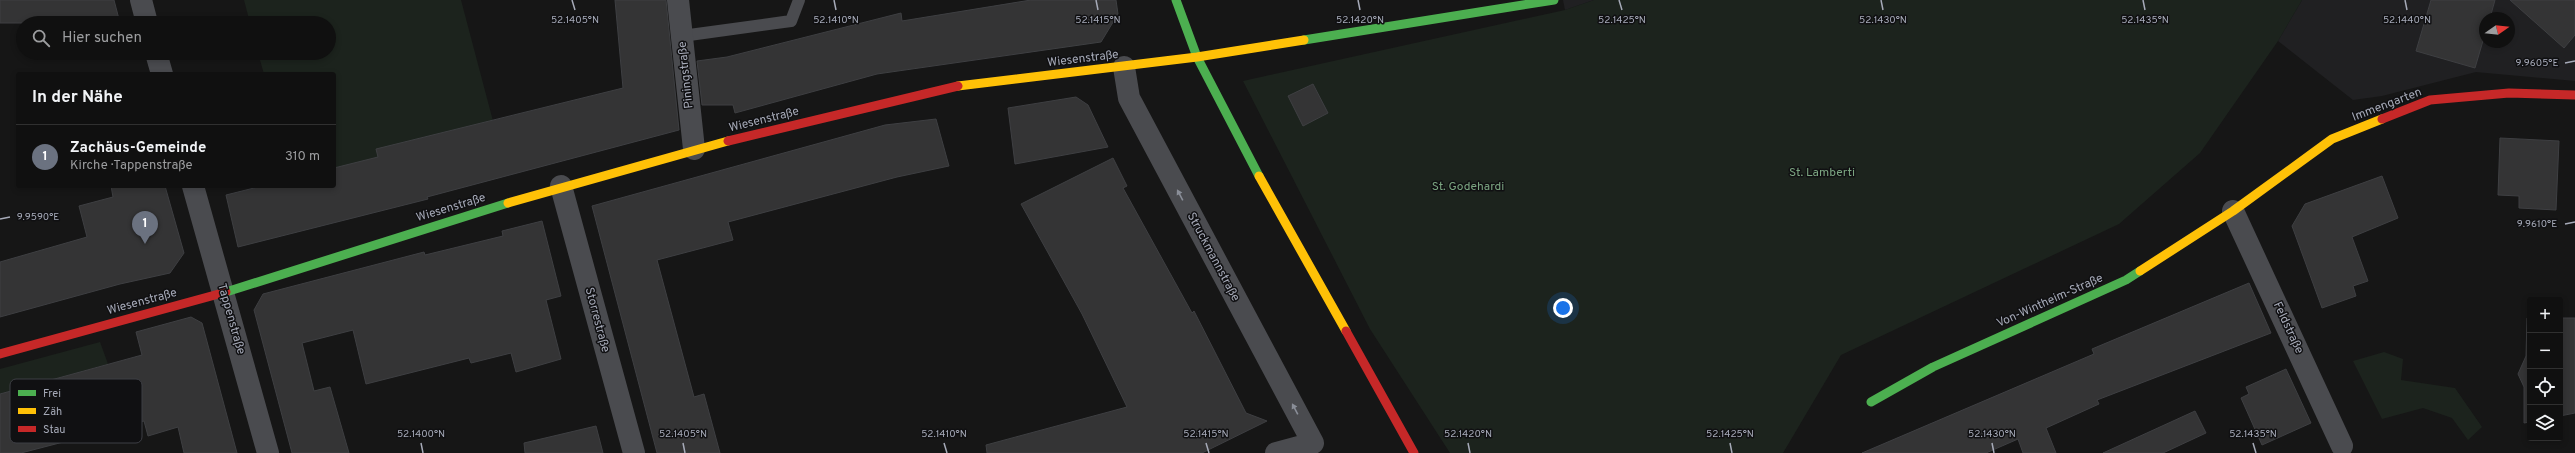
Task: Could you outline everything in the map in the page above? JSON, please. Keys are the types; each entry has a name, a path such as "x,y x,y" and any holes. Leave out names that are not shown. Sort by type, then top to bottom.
{"street":[{"path":"140,0 145,16"},
{"name":"Piningstraße","path":"678,0 694,149"},
{"path":"1176,0 1197,58 1232,128 1414,453"},
{"name":"Wiesenstraße","path":"0,354 224,292 561,186 694,149 942,88 1197,58 1554,0"},
{"path":"158,60 161,72"},
{"name":"Struckmannstraße","path":"1124,67 1129,98 1316,448"},
{"name":"Immengarten","path":"2233,211 2332,139 2430,100 2509,93 2575,95"},
{"name":"Storrestraße","path":"561,186 634,453"},
{"name":"Tappenstraße","path":"194,188 268,453"},
{"name":"Von-Wintheim-Straße","path":"1871,402 1933,367 2126,280 2233,211"},
{"name":"Feldstraße","path":"2233,211 2342,446"},
{"path":"1276,453 1316,448"}],"lane":[{"path":"682,36 792,21 799,0"}],"shaded area":[{"path":"1563,0 1594,0 1565,10"},
{"path":"2302,0 2575,0 2575,81 2476,72 2382,96 2353,100 2278,41"}],"green space":[{"path":"244,0 461,0 493,121 378,157 336,168 336,72 263,72 260,60 336,60 336,16 248,16"},
{"path":"1594,0 2302,0 2278,41 2200,153 2119,224 1841,355 1783,453 1450,453 1370,329 1243,81 1565,10"},
{"path":"100,342 108,364 54,379 10,379 10,391 0,394 0,369"},
{"path":"2384,352 2403,359 2401,380 2455,388 2482,427 2468,440 2452,418 2423,408 2382,419 2353,361"}],"building":[{"path":"0,0 114,0 118,16 16,16 16,23 0,23"},
{"path":"615,0 666,0 679,130 427,197 428,199 238,247 226,195 254,188 336,188 336,168 378,157 376,149 623,88"},
{"path":"1031,0 1116,0 1118,14 1101,42 877,74 735,113 733,105 702,105 697,61 727,57 901,13 902,21"},
{"path":"2431,0 2495,0 2492,12 2479,12 2479,48 2481,48 2475,68 2416,51"},
{"path":"2510,0 2575,0 2575,35 2564,48"},
{"path":"1313,84 1328,113 1303,126 1288,96"},
{"path":"1076,97 1088,105 1108,147 1015,164 1008,108"},
{"path":"936,119 949,166 897,177 728,222 733,240 657,260 694,397 704,394 720,453 657,453 592,206 885,125"},
{"path":"2500,138 2559,141 2556,210 2519,208 2519,196 2498,195"},
{"path":"1113,158 1127,186 1123,188 1192,313 1194,311 1246,413 1267,421 1202,453 987,453 986,445 1127,407 1082,314 1021,204"},
{"path":"2382,176 2398,218 2352,237 2368,281 2353,286 2356,296 2322,308 2292,226 2305,204"},
{"path":"111,188 166,188 184,253 170,273 120,284 0,317 0,262 87,237 79,206 113,197"},
{"path":"542,221 561,296 546,300 561,359 516,372 511,353 471,363 469,358 366,384 353,330 302,343 314,391 330,387 349,453 292,453 254,310 263,294 424,252 425,255 503,236 502,231"},
{"path":"2249,283 2271,333 2097,400 2099,404 2046,428 2056,453 2023,453 2018,439 1986,453 1862,453 2094,354 2092,349"},
{"path":"191,317 202,323 237,453 184,453 178,427 148,436 144,421 142,422 142,379 55,379 142,355 136,332"},
{"path":"2527,318 2527,422 2524,423 2524,387 2518,374 2526,356"},
{"path":"2563,318 2575,318 2575,413 2563,415"},
{"path":"2286,369 2311,423 2262,445 2241,398 2249,394 2246,387"},
{"path":"10,391 10,443 59,443 21,453 0,453 0,394"},
{"path":"2195,411 2206,433 2163,453 2103,453"},
{"path":"596,426 603,453 525,453 524,443"}],"traffic: fast":[{"path":"1176,0 1197,57 1259,176"},
{"path":"1304,40 1554,0"},
{"path":"226,292 508,203"},
{"path":"1871,402 1933,367 2126,280 2140,271"}],"traffic: slow":[{"path":"958,86 1197,57 1304,40"},
{"path":"2140,271 2233,211 2332,139 2382,119"},
{"path":"508,203 728,141"},
{"path":"1259,176 1346,331"}],"traffic: jam":[{"path":"728,141 958,86"},
{"path":"2382,119 2430,100 2509,93 2575,95"},
{"path":"0,354 226,292"},
{"path":"1346,331 1414,453"}],"place":[{"name":"Zachäus-Gemeinde","path":"145,244"}],"park label":[{"name":"St. Lamberti","path":"1822,173"},
{"name":"St. Godehardi","path":"1468,187"}]}
